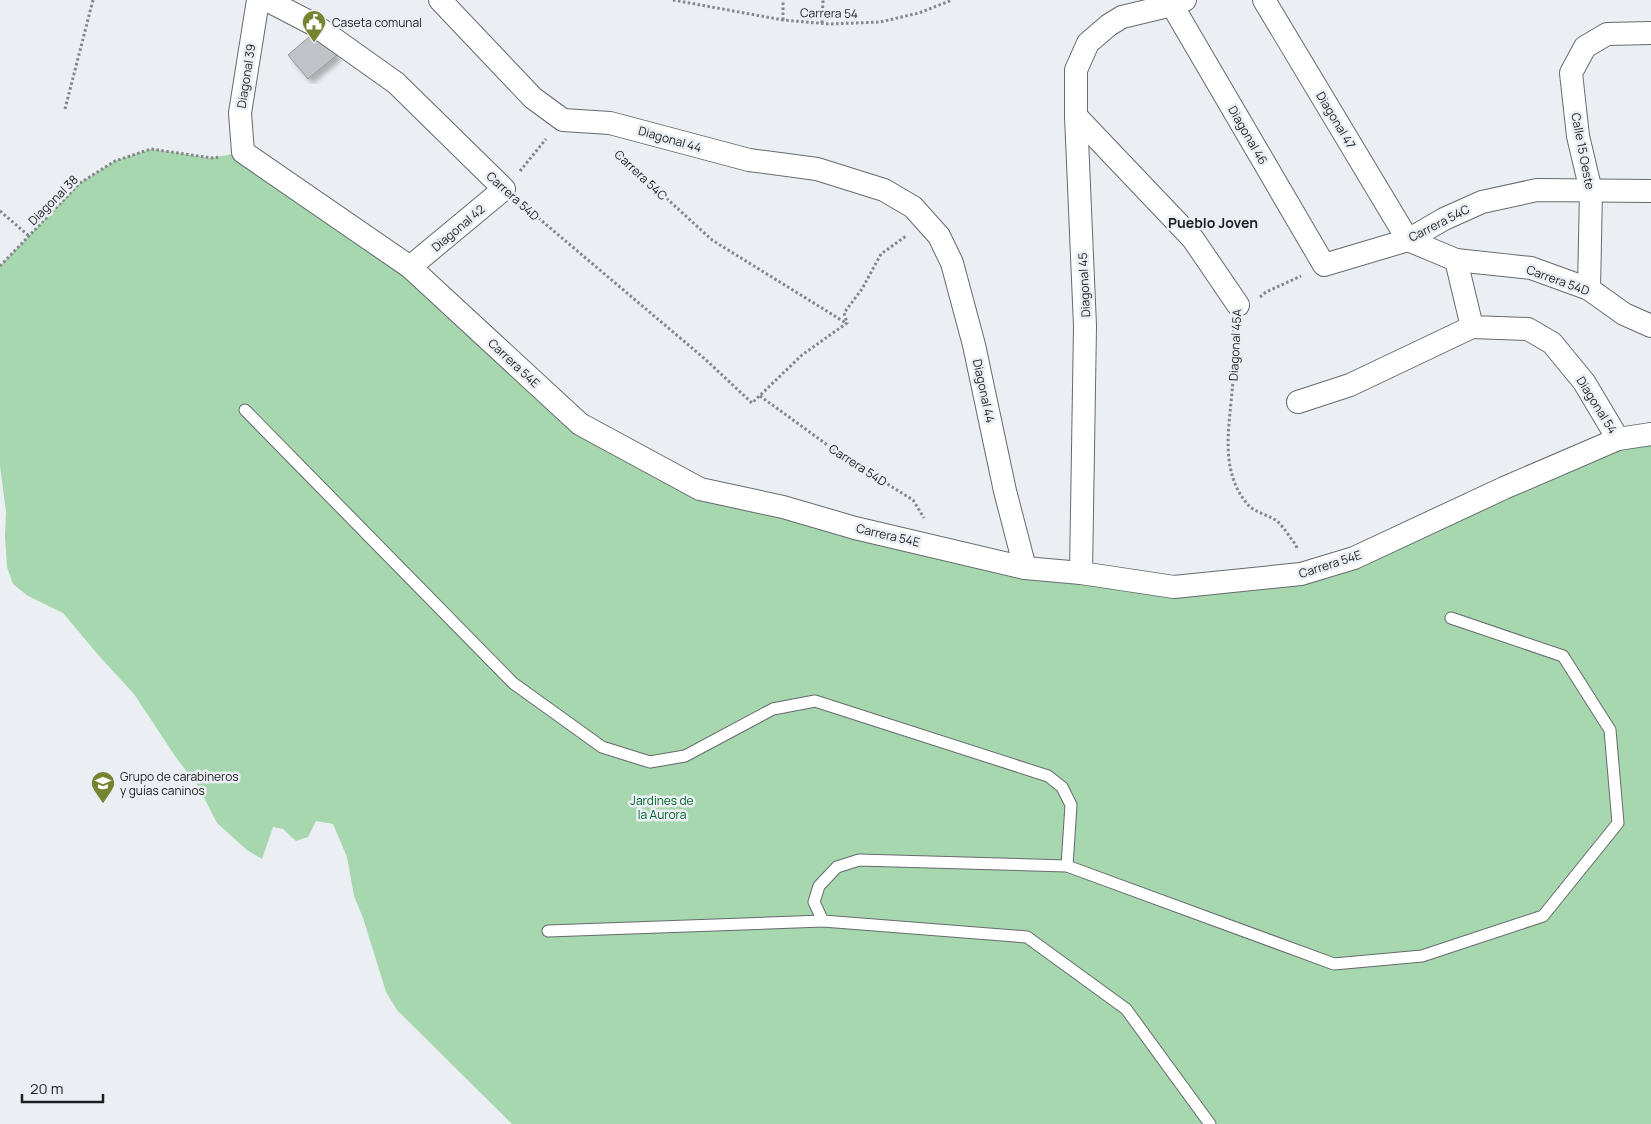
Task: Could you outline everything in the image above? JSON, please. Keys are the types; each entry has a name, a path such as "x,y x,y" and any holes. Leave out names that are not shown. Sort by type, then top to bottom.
{"street":[{"name":"Diagonal 39","path":"243,152 240,113 258,0"},
{"name":"Carrera 54D","path":"267,0 313,24 396,83 504,189"},
{"path":"440,0 533,98 563,120 610,123"},
{"name":"Diagonal 47","path":"1264,0 1408,240"},
{"name":"Diagonal 45","path":"1081,573 1086,326 1076,116 1076,70 1088,43 1109,25 1122,17 1179,2"},
{"name":"Diagonal 46","path":"1179,2 1324,265"},
{"name":"Calle 15 Oeste","path":"1589,289 1591,191 1578,136 1571,73 1585,47 1607,34 1651,32"},
{"name":"Diagonal 45A","path":"1076,116 1193,239 1238,305"},
{"name":"Diagonal 44","path":"610,123 749,160 817,169 884,190 913,207 939,236 952,263 974,345 1005,491 1024,568"},
{"name":"Carrera 54E","path":"243,152 410,267 580,424 700,489 783,507 855,528 1024,568 1081,573 1174,587 1301,574 1354,558 1504,488 1618,439 1651,434"},
{"name":"Diagonal 42","path":"410,267 504,189"},
{"name":"Carrera 54C","path":"1324,265 1408,240 1482,202 1537,190 1651,191"},
{"path":"1298,402 1350,385 1472,327 1456,260 1408,240"},
{"name":"Carrera 54D","path":"1456,260 1530,268 1589,289 1624,314 1651,326"},
{"name":"Diagonal 54","path":"1472,327 1528,329 1552,343 1584,382 1618,439"}],"lane":[{"path":"245,410 513,683 602,746 650,762 685,756 773,709 816,701 1048,776 1062,787 1072,805 1067,866"},
{"path":"823,921 814,902 819,886 837,867 859,860 1067,866 1334,964 1422,956 1543,916 1618,823 1610,730 1563,656 1451,618"},
{"path":"548,931 823,921 1027,936 1126,1008 1210,1124"}],"path":[{"path":"65,109 93,0"},
{"name":"Carrera 54","path":"673,0 783,20 822,23 880,22 919,13 952,0"},
{"path":"783,0 783,20"},
{"path":"822,23 823,0"},
{"path":"504,189 563,120"},
{"name":"Carrera 54C","path":"610,123 608,136 611,147 712,240 847,323"},
{"name":"Diagonal 38","path":"0,266 80,183 115,161 151,149 212,158 243,152"},
{"name":"Carrera 54D","path":"504,189 705,359 752,404 760,396 844,458 913,500 941,547"},
{"path":"0,211 29,236"},
{"path":"760,396 802,355 847,323 844,313 862,288 881,254 925,221"},
{"path":"1238,305 1254,302 1266,292 1324,265"},
{"name":"Diagonal 45A","path":"1238,305 1233,337 1233,376 1227,450 1233,477 1244,500 1254,511 1277,521 1296,545 1301,574"}],"green space":[{"name":"Jardines de la Aurora","path":"151,149 211,158 243,152 410,267 580,424 700,489 1174,587 1301,574 1651,434 1651,1124 512,1124 397,1010 386,992 363,918 354,896 347,857 333,824 316,821 308,837 296,841 283,829 273,827 262,859 247,850 217,823 198,786 175,756 134,694 63,613 28,596 13,584 7,567 6,512 0,466 0,266 80,183 115,161"}],"building":[{"name":"Caseta comunal","path":"316,31 337,55 308,79 288,55"}],"place":[{"name":"Caseta comunal","path":"314,43"},
{"name":"Grupo de carabineros y guías caninos","path":"103,804"}],"district":[{"name":"Pueblo Joven","path":"1213,222"}]}
